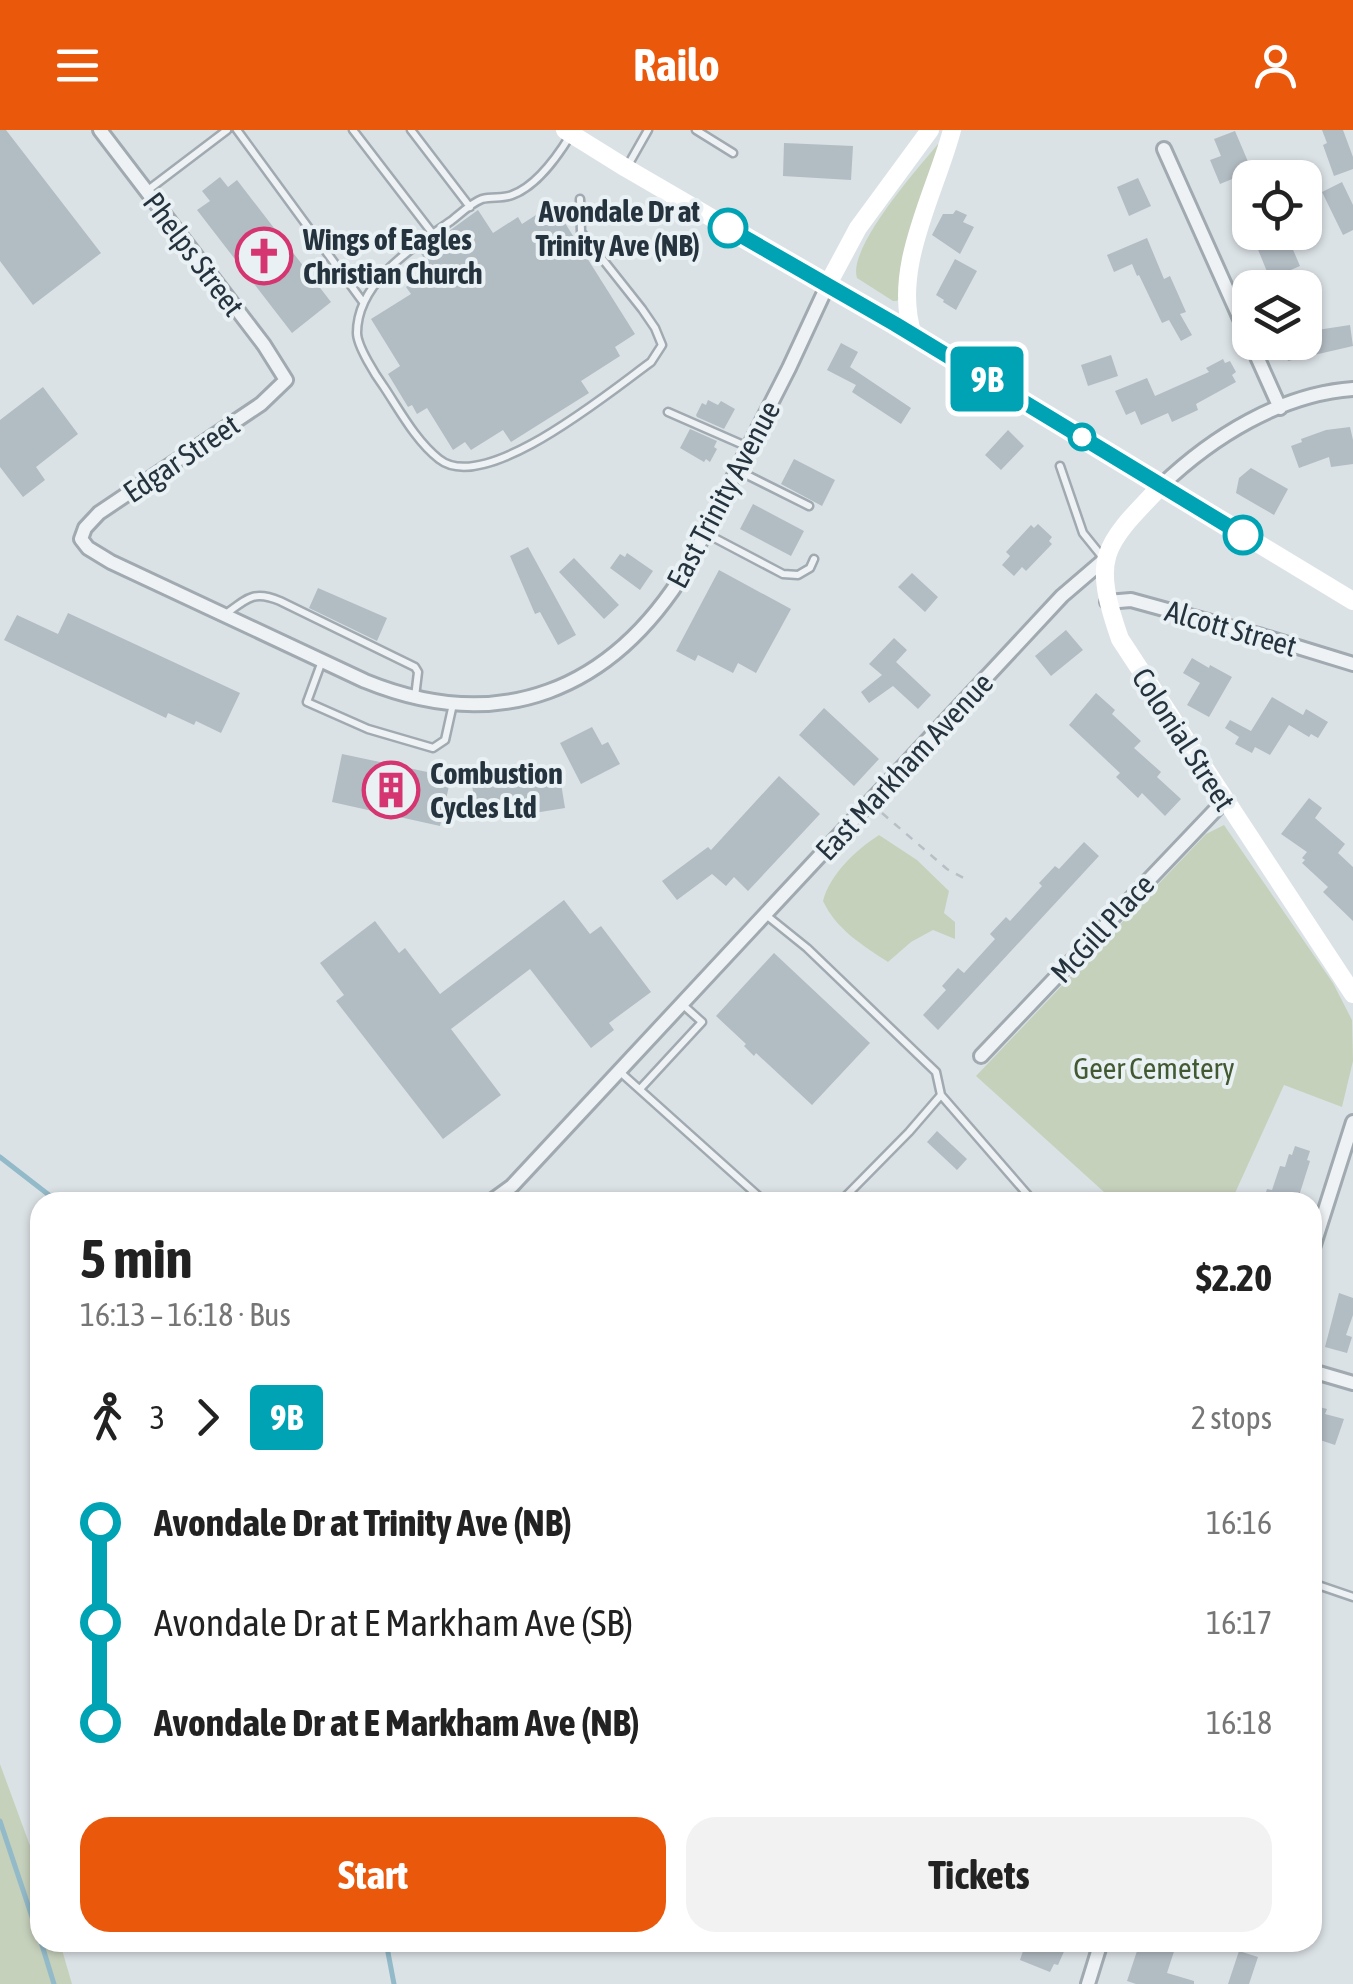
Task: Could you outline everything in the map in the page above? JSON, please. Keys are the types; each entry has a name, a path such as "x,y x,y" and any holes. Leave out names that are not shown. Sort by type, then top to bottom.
{"street":[{"name":"Phelps Street","path":"100,130 264,345 286,380"},
{"name":"East Trinity Avenue","path":"81,539 111,562 397,694 453,704 502,702 575,681 596,669 668,600 706,533 858,228 930,130"},
{"path":"914,335 905,295 908,266 952,130"},
{"path":"568,132 914,335 1353,601"},
{"path":"1164,149 1280,408"},
{"name":"Edgar Street","path":"81,539 99,512 261,404 286,380"},
{"name":"East Markham Avenue","path":"504,1192 1062,596 1104,560 1110,543 1183,465 1218,440 1280,408 1318,394 1353,388"},
{"name":"Colonial Street","path":"1104,560 1107,602 1120,639 1353,994"},
{"name":"Alcott Street","path":"1107,602 1131,600 1353,664"},
{"name":"McGill Place","path":"981,1056 1224,801"},
{"path":"1322,1220 1353,1122"},
{"path":"1322,1374 1353,1383"},
{"path":"1088,1984 1098,1952"}],"lane":[{"path":"146,191 227,130"},
{"path":"237,130 363,302"},
{"path":"354,130 433,234"},
{"path":"411,130 470,207"},
{"path":"626,168 648,130"},
{"path":"696,130 734,153"},
{"path":"568,132 555,161 541,175 513,195 481,199 395,260 363,302 356,336 377,377 440,461 459,468 481,466 517,453 651,362 662,345 649,318 581,232 580,200"},
{"path":"668,412 749,447"},
{"name":"Colonial Street","path":"1060,466 1084,534 1104,560"},
{"path":"738,470 810,506"},
{"path":"706,533 782,574 798,575 810,568 814,559"},
{"path":"225,614 258,595 280,601 415,666 415,698"},
{"path":"322,661 307,702 368,730 434,748 445,740 453,704"},
{"path":"765,914 807,948 936,1072 941,1095 1025,1192"},
{"path":"640,1089 702,1022 682,1004"},
{"path":"620,1070 754,1192"},
{"path":"850,1192 941,1095"},
{"path":"1322,1586 1353,1597"}],"path":[{"path":"870,802 948,869 969,881"}],"green space":[{"path":"938,144 942,147 900,271 899,298 893,301 857,278 857,265 886,209"},
{"name":"Geer Cemetery","path":"1224,825 1333,983 1352,1020 1353,1061 1342,1107 1284,1085 1236,1192 1104,1192 976,1076 1206,834"},
{"path":"879,835 917,860 949,891 944,913 955,922 955,939 933,930 888,962 835,920 823,901 831,881"},
{"path":"0,1764 30,1846 30,1952 63,1952 72,1984 0,1984"}],"building":[{"path":"0,130 6,130 101,253 33,305 0,261"},
{"path":"1322,130 1343,130 1353,169 1334,176"},
{"path":"1235,131 1247,160 1232,160 1232,179 1220,184 1210,160 1221,156 1214,139"},
{"path":"784,143 853,146 851,180 783,176"},
{"name":"Wings of Eagles Christian Church","path":"220,177 228,187 237,180 331,302 292,333 197,210 210,201 202,191"},
{"path":"1138,178 1151,206 1129,216 1117,187"},
{"path":"1342,182 1353,205 1353,230 1343,235 1322,192"},
{"path":"553,204 635,334 615,347 620,356 581,381 589,393 511,442 503,430 471,450 465,442 453,450 427,408 417,414 412,405 408,407 388,374 400,366 371,319 411,294 406,287 432,271 420,252 478,210 493,233 518,217 522,224"},
{"path":"956,210 967,215 963,222 974,227 960,254 932,235 943,214"},
{"path":"1147,238 1164,279 1170,276 1186,312 1180,314 1192,335 1181,341 1169,320 1162,323 1132,264 1114,272 1107,255"},
{"path":"1258,250 1293,250 1300,266 1291,270 1266,270"},
{"path":"955,259 977,271 956,310 936,295"},
{"path":"1350,325 1353,346 1322,353 1322,329"},
{"path":"841,343 858,352 850,367 911,408 901,424 852,392 856,385 827,370"},
{"path":"1111,355 1118,376 1088,386 1081,365"},
{"path":"1223,359 1225,363 1230,361 1236,382 1196,404 1198,410 1172,422 1168,413 1141,425 1135,411 1126,415 1115,391 1147,378 1155,396 1209,372 1206,368"},
{"path":"43,387 78,434 36,467 45,480 23,497 0,467 0,420"},
{"path":"708,400 718,405 721,401 735,409 724,429 697,417 702,403 706,405"},
{"path":"1350,427 1353,464 1331,467 1329,457 1299,468 1291,446 1326,430"},
{"path":"690,429 717,441 710,462 680,448"},
{"path":"1008,430 1024,446 1001,470 985,455"},
{"path":"794,459 835,480 822,506 781,484"},
{"path":"1251,468 1288,489 1274,515 1236,493 1239,478"},
{"path":"753,504 804,531 791,556 740,529"},
{"path":"1038,524 1052,537 1052,544 1026,571 1022,567 1014,576 1002,565 1010,556 1006,552 1031,525 1034,528"},
{"path":"528,547 576,635 558,645 540,612 535,614 510,556"},
{"path":"627,553 653,571 640,590 610,568 620,554 625,557"},
{"path":"574,558 619,605 604,619 559,572"},
{"path":"719,570 791,609 756,673 738,663 733,673 698,655 695,661 676,651"},
{"path":"912,573 938,597 925,612 898,587"},
{"path":"318,588 387,618 377,641 309,608"},
{"path":"68,613 240,693 221,733 168,713 166,718 4,640 17,615 58,634"},
{"path":"1066,630 1083,650 1051,676 1035,656"},
{"path":"894,638 907,650 896,662 931,695 918,709 893,686 869,703 861,692 882,675 869,664"},
{"path":"1192,658 1232,677 1209,717 1187,705 1200,683 1183,673"},
{"path":"1096,693 1141,741 1134,748 1161,772 1157,777 1181,799 1165,816 1142,793 1138,798 1116,777 1120,773 1069,725"},
{"path":"1272,697 1303,715 1306,709 1328,722 1318,738 1289,725 1270,755 1255,747 1252,753 1235,744 1239,737 1225,728 1230,720 1251,731"},
{"path":"824,708 879,759 854,786 799,735"},
{"path":"592,727 602,745 608,742 620,764 581,784 560,743"},
{"name":"Combustion Cycles Ltd","path":"342,754 451,777 440,826 332,802"},
{"path":"559,771 565,808 478,822 472,785"},
{"path":"779,776 820,814 748,891 734,877 726,886 712,874 677,900 662,881 708,847 711,850"},
{"path":"1309,798 1322,808 1315,818 1345,844 1338,853 1353,867 1353,921 1323,892 1328,887 1302,863 1307,852 1281,834"},
{"path":"1084,842 1099,856 938,1030 923,1015 946,990 942,986 958,968 964,973 995,939 990,934 1006,917 1010,921 1042,886 1039,883 1055,866 1059,869"},
{"path":"564,900 590,934 601,926 651,992 609,1023 614,1030 591,1048 530,969 451,1029 501,1095 443,1139 336,1001 344,995 320,963 375,921 399,953 405,948 440,994"},
{"path":"774,953 870,1043 812,1105 756,1053 754,1056 716,1016"},
{"path":"937,1131 967,1159 957,1170 927,1142"},
{"path":"1295,1146 1310,1151 1300,1192 1266,1192 1272,1190 1280,1166 1285,1167 1289,1154"},
{"path":"1339,1293 1353,1298 1353,1315 1346,1335 1352,1337 1347,1353 1325,1347"},
{"path":"1322,1408 1327,1409 1325,1414 1344,1419 1335,1445 1322,1441"},
{"path":"1023,1952 1064,1952 1050,1972 1020,1960"},
{"path":"1137,1952 1174,1952 1167,1973 1194,1984 1136,1984 1127,1981"},
{"path":"1239,1952 1258,1957 1249,1984 1228,1984"}],"waterway":[{"path":"0,1157 45,1192"},
{"path":"0,1821 30,1911"},
{"path":"44,1952 54,1984"},
{"path":"388,1952 394,1984"}],"bus line":[{"name":"9B","path":"728,228 828,284 1243,535"}],"place":[{"name":"Avondale Dr at Trinity Ave (NB)","path":"728,228"},
{"name":"Wings of Eagles Christian Church","path":"264,256"},
{"name":"Combustion Cycles Ltd","path":"391,790"}]}
